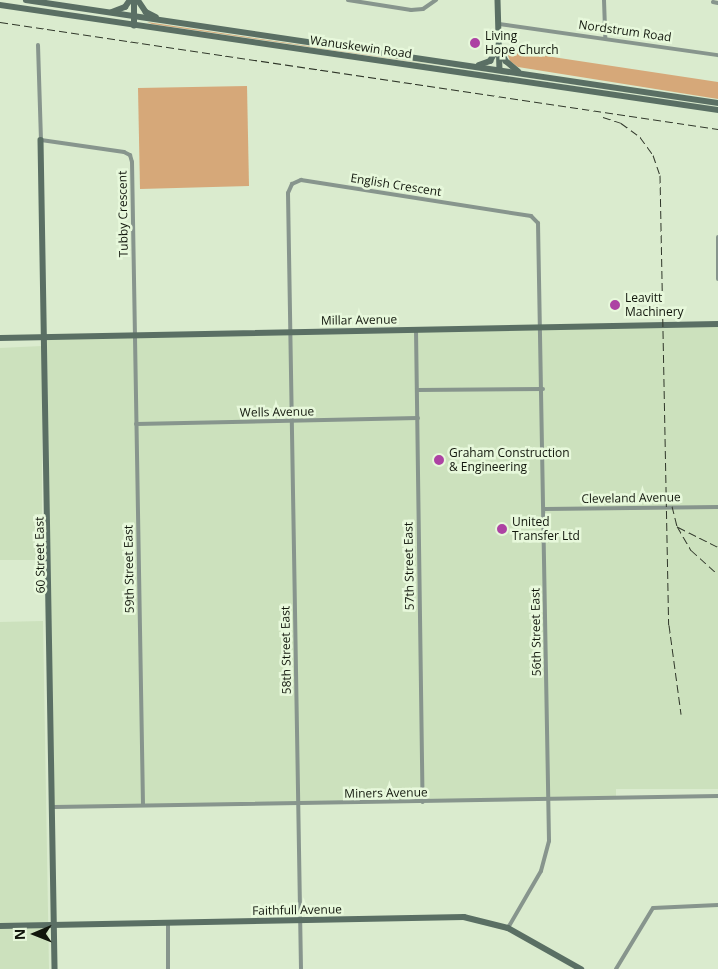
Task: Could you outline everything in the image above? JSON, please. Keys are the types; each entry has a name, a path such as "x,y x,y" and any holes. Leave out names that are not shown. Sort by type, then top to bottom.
{"street":[{"name":"Wanuskewin Road","path":"26,0 718,102"},
{"path":"110,12 125,7 130,0"},
{"path":"134,0 134,26"},
{"path":"138,0 146,12 160,20"},
{"path":"348,0 411,10 423,9 436,0"},
{"path":"498,0 500,78"},
{"path":"604,0 605,38"},
{"name":"Wanuskewin Road","path":"0,5 718,110"},
{"name":"Nordstrum Road","path":"499,24 718,55"},
{"path":"38,45 41,140"},
{"path":"478,66 490,61 499,45"},
{"path":"499,45 506,61 519,72"},
{"name":"Tubby Crescent","path":"41,140 130,156 135,334"},
{"name":"60 Street East","path":"41,140 54,807 55,969"},
{"name":"English Crescent","path":"290,331 288,193 292,184 301,180 534,217 539,227 541,327"},
{"path":"718,237 718,278"},
{"name":"Millar Avenue","path":"0,338 718,324"},
{"name":"56th Street East","path":"508,928 544,862 549,842 541,327"},
{"name":"57th Street East","path":"416,329 423,802"},
{"name":"58th Street East","path":"290,331 301,969"},
{"name":"59th Street East","path":"135,334 143,805"},
{"path":"417,390 543,389"},
{"name":"Wells Avenue","path":"136,424 418,418"},
{"name":"Cleveland Avenue","path":"545,509 718,507"},
{"name":"Miners Avenue","path":"54,807 298,805 718,796"},
{"path":"616,969 653,908 718,905"},
{"name":"Faithfull Avenue","path":"0,926 464,917 508,928 581,969"},
{"path":"168,922 168,969"}],"shaded area":[{"path":"147,22 450,67 152,24"},
{"path":"506,50 718,82 718,99 518,67 510,61"},
{"path":"247,86 249,186 140,189 138,88"},
{"path":"718,324 718,789 616,789 616,799 54,807 47,337"},
{"path":"42,346 42,560 0,560 0,348"},
{"path":"43,621 49,969 0,969 0,622"}],"railway":[{"path":"0,22 718,129"},
{"path":"603,117 621,123 640,137 653,155 660,175 669,625 681,714"},
{"path":"672,506 677,526 691,550 718,574"},
{"path":"678,527 718,547"}],"place":[{"name":"Living Hope Church","path":"475,43"},
{"name":"Leavitt Machinery","path":"615,305"},
{"name":"Graham Construction & Engineering","path":"439,460"},
{"name":"United Transfer Ltd","path":"502,529"}]}
